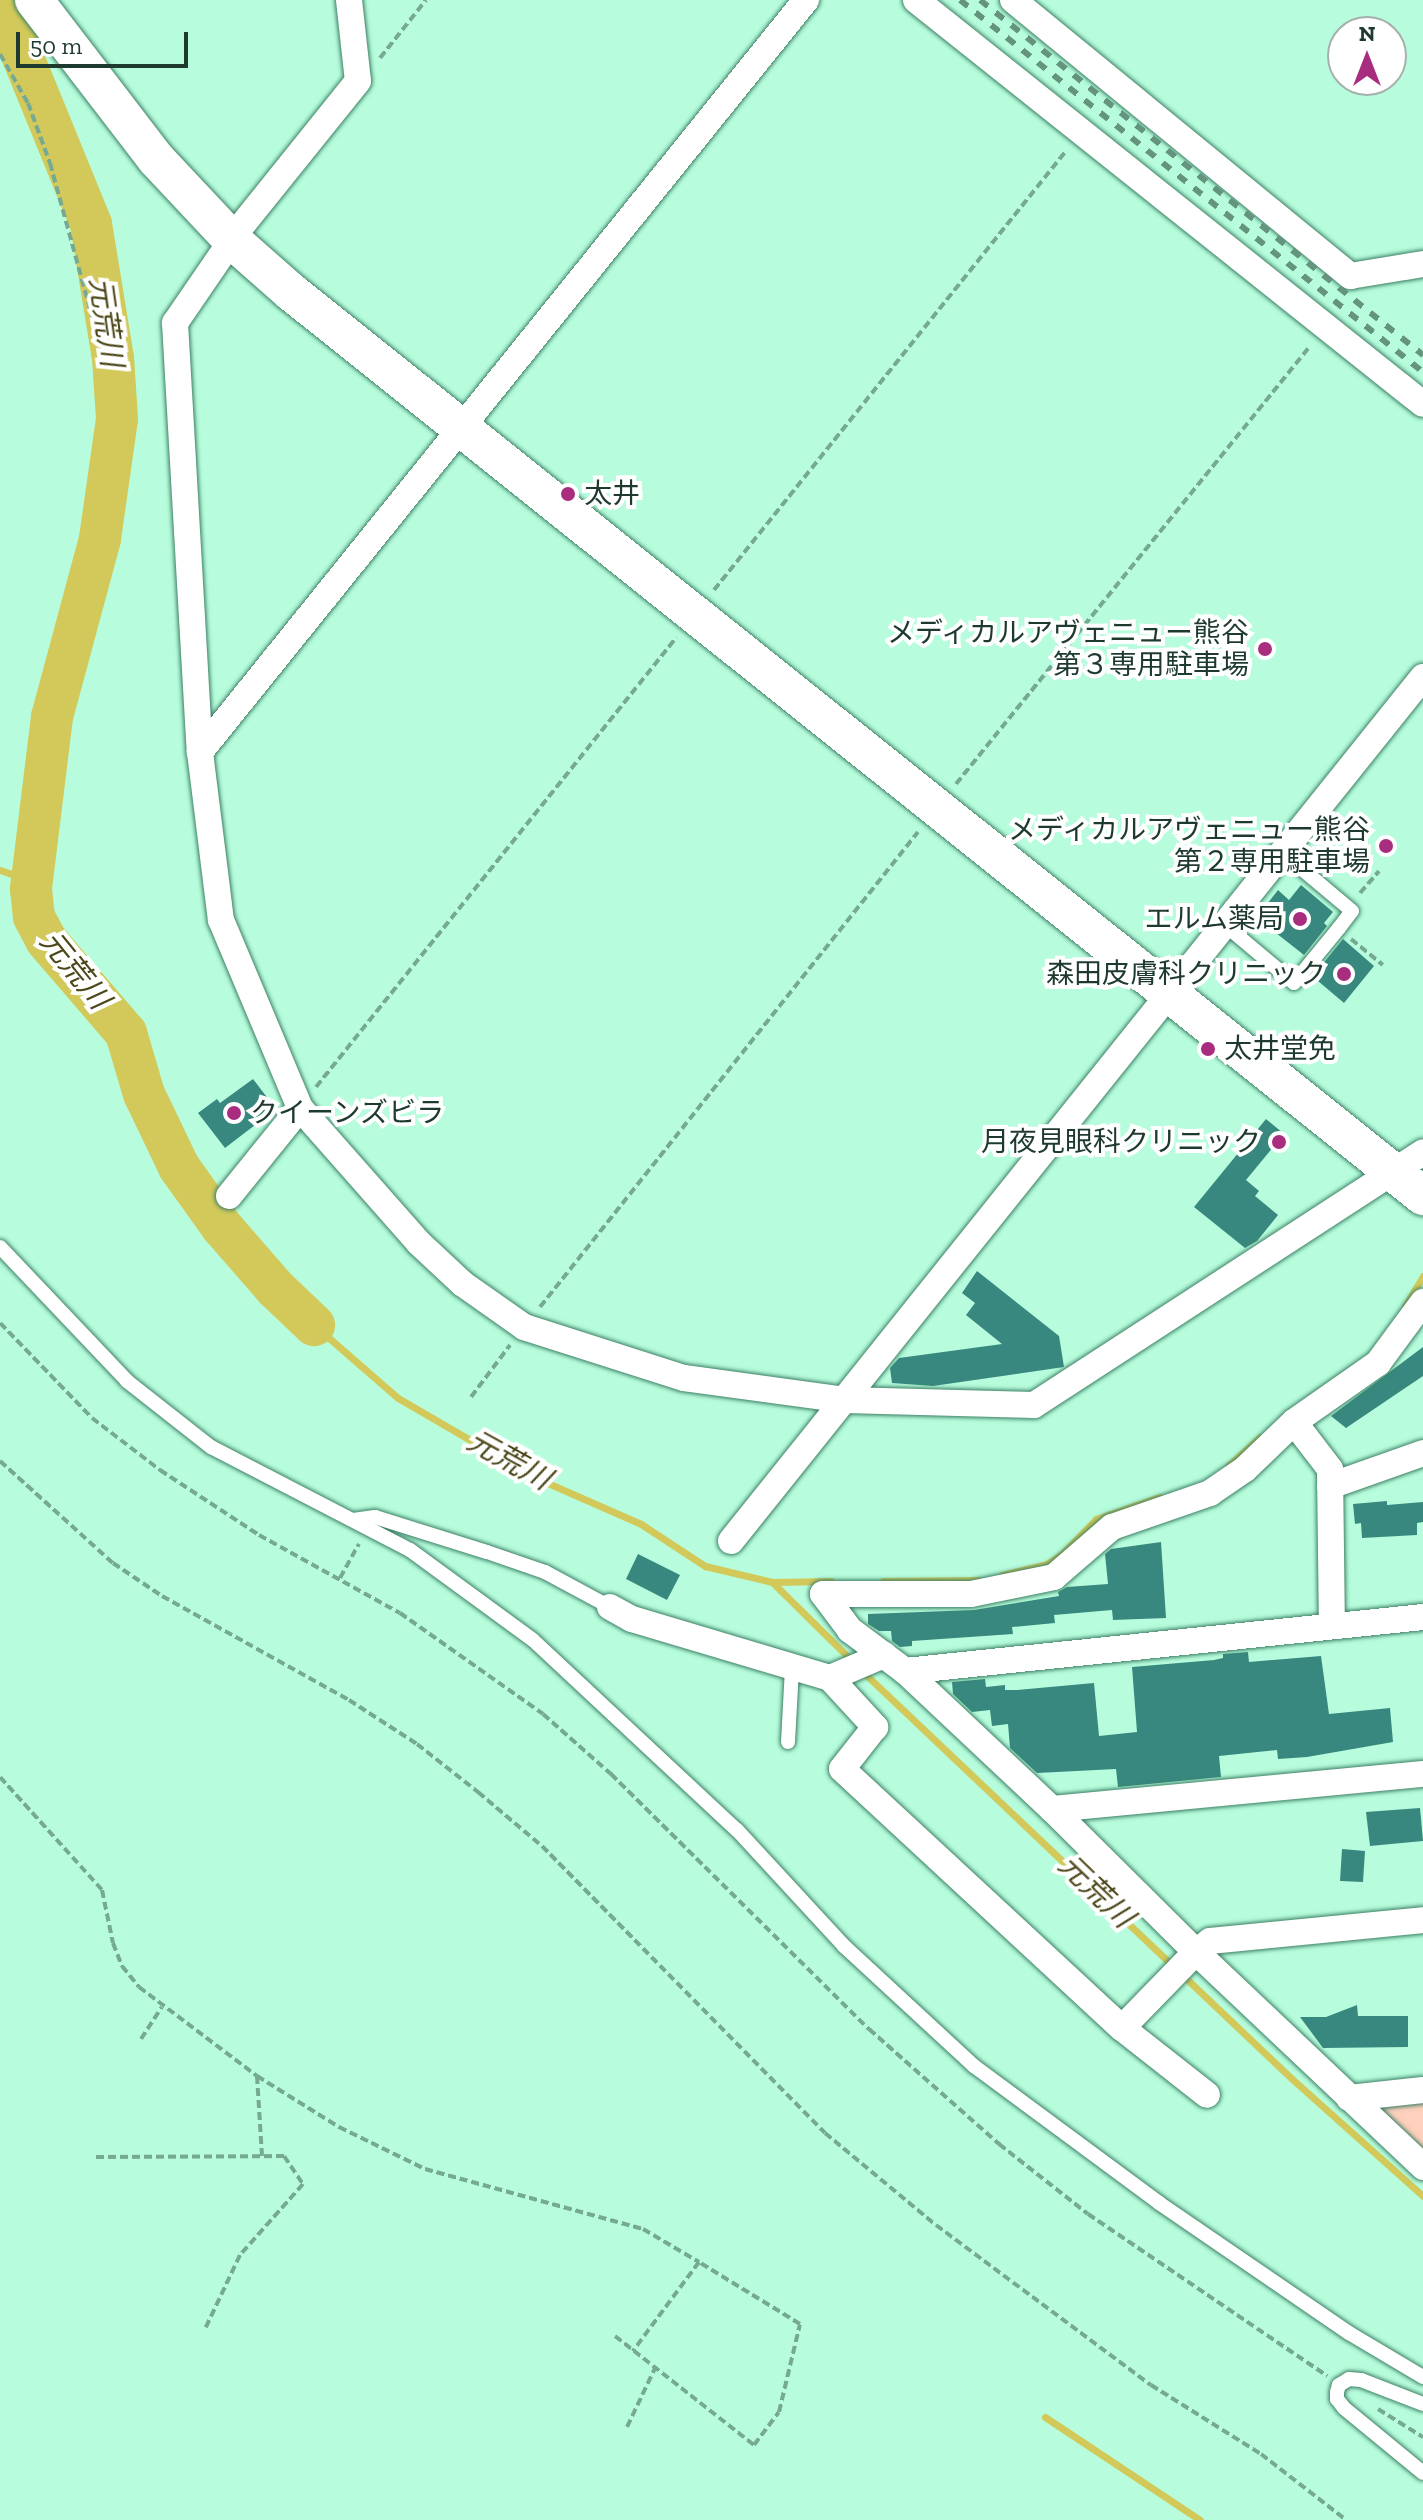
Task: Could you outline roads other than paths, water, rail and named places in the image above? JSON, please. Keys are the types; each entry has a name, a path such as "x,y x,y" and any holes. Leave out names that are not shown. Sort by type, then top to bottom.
{"street":[{"path":"34,0 156,159 232,240 461,430 1391,1174 1423,1196"},
{"path":"349,0 358,81 232,240 175,323 200,752 221,920 300,1108 419,1243 463,1284 524,1327 684,1378 844,1400 1034,1405 1423,1152"},
{"path":"200,752 806,0"},
{"path":"916,0 1423,404"},
{"path":"1013,0 1350,276 1423,264"},
{"path":"731,1541 1423,677"},
{"path":"229,1196 300,1108"},
{"path":"1423,1302 1378,1363 1294,1422 1245,1469 1210,1493 1112,1527 1054,1577 971,1594 823,1594 850,1630 878,1659 905,1671 1052,1809 1192,1956 1423,2167"},
{"path":"1294,1422 1330,1469 1332,1626"},
{"path":"1330,1486 1423,1453"},
{"path":"610,1607 632,1619 835,1678 875,1727 842,1769 1122,2028 1207,2095"},
{"path":"905,1671 1423,1617"},
{"path":"835,1678 878,1659"},
{"path":"1052,1809 1423,1774"},
{"path":"1122,2028 1210,1941 1423,1920"},
{"path":"1349,2098 1423,2090"}],"lane":[{"path":"1225,925 1294,983 1339,928 1352,911 1283,853"},
{"path":"0,1247 127,1381 211,1447 410,1550 533,1640 737,1830 844,1946 974,2066 1171,2212 1349,2333 1423,2377"},
{"path":"353,1520 375,1517 487,1552 545,1572 610,1607"},
{"path":"788,1742 792,1667"},
{"path":"1423,2404 1361,2380 1349,2379 1339,2385 1337,2399 1423,2473"}],"waterway":[{"name":"元荒川","path":"0,1 91,224 113,358 117,419 100,539 52,717 31,889 34,917 46,940 126,1033 144,1094 179,1167 222,1227 275,1288 314,1325"},
{"path":"0,870 32,881"},
{"name":"元荒川","path":"1405,1306 1423,1276"},
{"name":"元荒川","path":"314,1325 398,1398 534,1477 641,1524 705,1566 772,1582 831,1581"},
{"name":"元荒川","path":"1228,1466 1260,1437"},
{"name":"元荒川","path":"1002,1575 1047,1564 1062,1554 1096,1519 1159,1497"},
{"name":"元荒川","path":"883,1581 979,1580"},
{"name":"元荒川","path":"772,1582 853,1662"},
{"name":"元荒川","path":"862,1671 1291,2078 1423,2196"},
{"path":"1045,2417 1200,2520"}],"railway":[{"path":"960,0 1423,372"},
{"path":"980,0 1423,355"}],"place":[{"name":"太井","path":"568,494"},
{"name":"メディカルアヴェニュー熊谷 第３専用駐車場","path":"1265,649"},
{"name":"メディカルアヴェニュー熊谷 第２専用駐車場","path":"1386,846"},
{"name":"エルム薬局","path":"1300,919"},
{"name":"森田皮膚科クリニック","path":"1344,974"},
{"name":"太井堂免","path":"1208,1049"},
{"name":"クイーンズビラ","path":"234,1113"},
{"name":"月夜見眼科クリニック","path":"1279,1142"}]}
